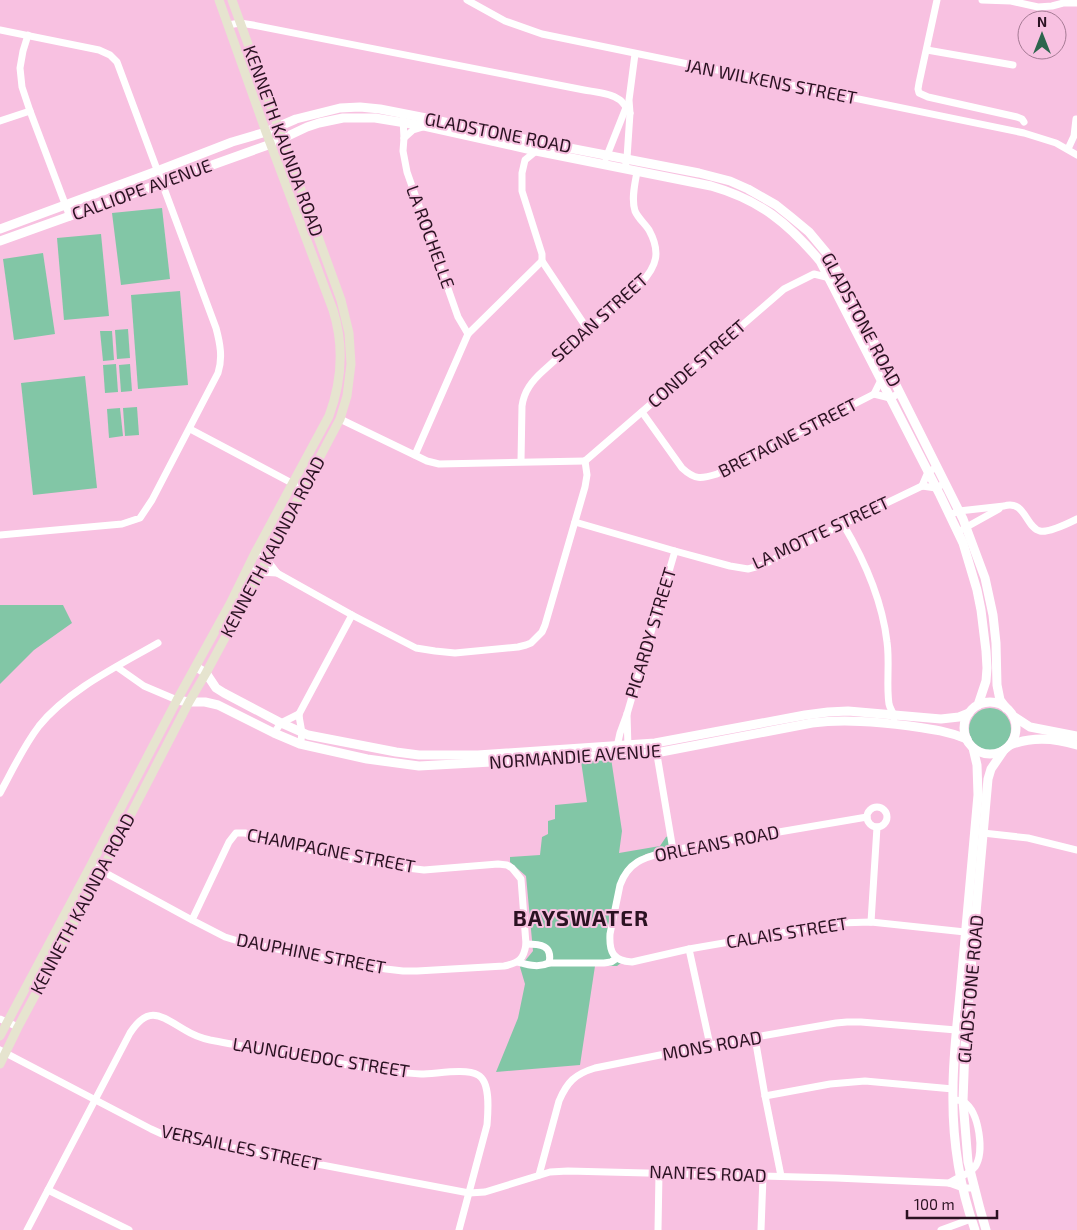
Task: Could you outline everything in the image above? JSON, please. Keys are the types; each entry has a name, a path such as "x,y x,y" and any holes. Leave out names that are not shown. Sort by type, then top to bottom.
{"main road":[{"name":"KENNETH KAUNDA ROAD","path":"0,1036 4,1021 92,865 177,700 230,604 328,416 339,380 340,350 336,320 331,302 266,132 219,0"},
{"name":"KENNETH KAUNDA ROAD","path":"0,1064 3,1052 101,872 189,702 267,560 340,418 348,389 351,348 346,318 284,139 232,0"},
{"path":"319,271 329,266"},
{"path":"230,604 241,609"}],"street":[{"name":"JAN WILKENS STREET","path":"467,0 505,21 542,34 1024,133 1056,143 1077,155"},
{"path":"937,0 918,91 921,95 1017,117 1024,122"},
{"path":"982,0 1011,1 1038,7 1052,6 1063,2 1077,4"},
{"path":"228,25 240,23 335,40 601,94 619,99 628,107"},
{"path":"0,30 99,50 114,58 117,62 216,328 222,358 218,373 190,429 152,500 140,518 122,524 0,536"},
{"path":"28,35 22,51 20,68 22,88 70,216"},
{"path":"927,50 1013,65"},
{"path":"625,168 627,158 628,107 635,54"},
{"path":"605,165 607,154 628,107"},
{"name":"GLADSTONE ROAD","path":"279,126 310,115 340,108 380,109 404,118 520,137 537,146 605,165 728,190 771,212 801,239 834,276 891,376 959,511 985,578 993,615 997,685 1000,700 1006,708"},
{"path":"0,121 30,110"},
{"path":"1068,150 1074,136 1077,114"},
{"name":"GLADSTONE ROAD","path":"284,139 307,127 343,118 404,118"},
{"name":"LA ROCHELLE","path":"404,118 403,152 407,172 458,317 468,334"},
{"path":"404,138 425,122"},
{"name":"GLADSTONE ROAD","path":"425,122 518,147 537,146 607,154 713,176 748,189 776,205 809,232 829,256 834,276 881,380 963,543 977,590 983,624 987,668 986,681 978,705"},
{"name":"CALLIOPE AVENUE","path":"0,230 279,126"},
{"path":"520,137 518,147 525,160"},
{"name":"CALLIOPE AVENUE","path":"0,242 284,139"},
{"path":"537,146 525,160 522,191 542,254 542,261 588,330"},
{"path":"648,174 650,163"},
{"name":"SEDAN STREET","path":"521,461 522,406 526,392 534,380 641,283 652,270 656,250 654,241 635,211 637,172"},
{"path":"829,256 820,261 814,274 834,276"},
{"path":"414,455 468,334 542,261"},
{"name":"CONDE STREET","path":"585,460 784,289 814,274"},
{"path":"881,380 891,376"},
{"name":"BRETAGNE STREET","path":"642,412 682,468 690,475 698,478 708,477 874,394 881,380"},
{"path":"890,398 900,393"},
{"name":"BRETAGNE STREET","path":"874,394 890,398"},
{"path":"255,553 267,560 277,573 416,648 455,653 526,645 536,638 545,625 586,482 585,460 439,464 414,455 340,418"},
{"path":"190,429 303,489"},
{"path":"937,467 928,472 922,486 936,488 945,483"},
{"name":"LA MOTTE STREET","path":"575,522 675,552 748,569 763,565 922,486"},
{"path":"949,515 959,511 1011,504 1026,516 1036,530 1040,531 1053,529 1077,519"},
{"path":"957,532 1004,506"},
{"path":"843,524 866,566 878,596 884,619 888,642 892,715"},
{"name":"PICARDY STREET","path":"616,751 675,552"},
{"path":"248,567 260,572 277,573"},
{"path":"300,744 303,734 299,714 352,615"},
{"path":"0,793 32,737 49,715 69,698 158,643"},
{"path":"117,667 144,686 177,700"},
{"name":"NORMANDIE AVENUE","path":"196,667 206,673 220,691 303,734 419,755 628,751 655,748 805,715 828,712 848,711 881,718 892,715 941,719 959,717 969,713"},
{"name":"NORMANDIE AVENUE","path":"177,700 218,705 300,744 367,760 394,764 428,767 616,751"},
{"path":"1077,736 1030,727 1013,716 1006,708 993,702 978,705 969,713 965,721 964,730 973,748 985,754 998,753 1021,741 1038,739 1077,745"},
{"path":"274,733 280,723 299,714"},
{"name":"PICARDY STREET","path":"626,714 628,751"},
{"name":"NORMANDIE AVENUE","path":"892,715 967,739"},
{"path":"1007,748 1014,738 1016,730 1013,716"},
{"path":"655,748 673,850"},
{"name":"GLADSTONE ROAD","path":"973,748 978,776 980,833"},
{"name":"GLADSTONE ROAD","path":"972,1222 960,1176 955,1142 953,1085 956,1030 988,779 991,769 1007,748"},
{"path":"394,764 396,752"},
{"path":"880,807 885,810 887,821 877,827 871,825 867,817 869,811 880,807"},
{"name":"ORLEANS ROAD","path":"615,956 610,942 610,934 620,885 622,878 642,858 673,850 867,817"},
{"path":"871,922 877,827"},
{"name":"CHAMPAGNE STREET","path":"192,920 229,842 236,833 241,832 296,848 413,869 507,865 512,868 522,882 526,944 522,958 518,962"},
{"path":"980,833 1028,838 1077,850"},
{"name":"DAUPHINE STREET","path":"92,865 101,872 192,920 225,937 238,941 403,972 495,967 512,965 518,962"},
{"name":"CALAIS STREET","path":"518,962 542,967 550,963 611,962 615,956 632,962 840,923 871,922 969,932"},
{"name":"GLADSTONE ROAD","path":"969,932 963,1101 966,1142 971,1172 985,1226"},
{"path":"526,944 539,944 546,948 549,952 550,963"},
{"path":"689,950 710,1045"},
{"name":"LAUNGUEDOC STREET","path":"94,1100 136,1024 143,1017 151,1015 158,1016 198,1037 307,1058 397,1072 430,1074 473,1073 480,1076 484,1082 487,1094 488,1115 486,1131 469,1193"},
{"path":"4,1021 18,1027"},
{"name":"MONS ROAD","path":"540,1174 559,1101 569,1083 579,1074 595,1068 710,1045 848,1022 956,1030"},
{"path":"966,1039 956,1030 967,1023"},
{"path":"755,1038 781,1176"},
{"name":"VERSAILLES STREET","path":"3,1052 151,1129 173,1137 469,1193"},
{"path":"765,1096 830,1084 865,1081 953,1085 964,1081"},
{"path":"27,1230 94,1100"},
{"path":"949,1183 971,1172 978,1159 979,1142 976,1118 970,1108 963,1101 953,1100"},
{"name":"NANTES ROAD","path":"469,1193 485,1192 540,1174 563,1171 781,1176 949,1183 963,1188 975,1188"},
{"path":"658,1230 659,1173"},
{"path":"761,1230 763,1176"},
{"path":"48,1190 129,1230"},
{"path":"459,1230 469,1193"},
{"path":"972,1222 976,1209 980,1210"},
{"path":"941,1230 972,1222 985,1226"}],"green space":[{"path":"162,208 170,279 121,285 112,213"},
{"path":"101,234 109,316 64,320 57,238"},
{"path":"43,253 55,334 14,340 3,259"},
{"path":"180,291 188,385 138,389 131,295"},
{"path":"128,329 130,358 117,359 115,330"},
{"path":"100,331 112,331 114,360 103,361"},
{"path":"116,364 118,392 105,393 103,365"},
{"path":"130,364 132,391 121,392 119,365"},
{"path":"85,376 97,488 33,495 21,383"},
{"path":"137,407 139,435 125,436 123,408"},
{"path":"120,408 123,436 109,438 107,409"},
{"path":"0,605 63,605 72,623 34,650 0,684"},
{"path":"994,708 1002,711 1008,717 1011,729 1008,741 1002,747 986,750 978,747 972,741 969,725 972,717 978,711"},
{"path":"611,758 622,831 619,853 660,846 668,836 670,849 646,854 635,861 623,875 609,940 621,963 617,966 595,966 580,1065 496,1072 518,1018 525,984 520,967 533,951 526,876 510,862 510,857 540,855 542,837 548,834 548,821 555,819 555,805 587,802 581,761"}],"district":[{"name":"BAYSWATER","path":"581,918"}]}
